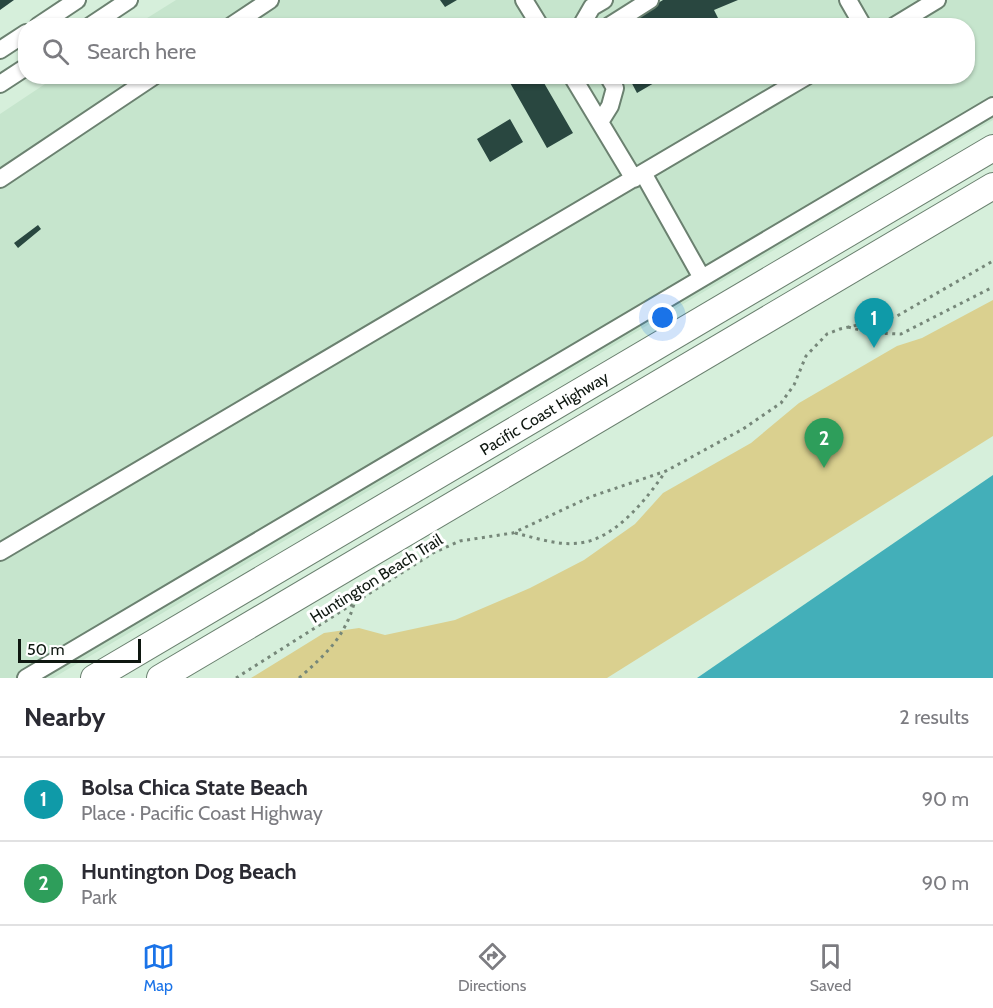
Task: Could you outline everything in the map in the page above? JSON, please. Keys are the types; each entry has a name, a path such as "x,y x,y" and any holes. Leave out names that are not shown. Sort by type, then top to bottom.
{"highway":[{"name":"Pacific Coast Highway","path":"94,678 993,148"},
{"name":"Pacific Coast Highway","path":"160,678 993,186"}],"street":[{"path":"50,18 77,0"},
{"path":"102,18 129,0"},
{"path":"243,18 270,0"},
{"path":"524,0 535,18"},
{"path":"586,18 592,7 603,0"},
{"path":"622,18 650,0"},
{"path":"848,0 858,18"},
{"path":"907,18 937,0"},
{"path":"0,50 18,38"},
{"path":"0,84 18,72"},
{"path":"0,179 142,84"},
{"path":"577,84 702,278"},
{"path":"602,124 615,88 613,84"},
{"path":"0,552 793,84"},
{"path":"26,678 993,106"}],"path":[{"name":"Huntington Beach Trail","path":"236,678 433,553 460,540 513,533 590,497 666,471 742,429 781,403 817,343 827,334 897,315 993,261"},
{"path":"846,327 871,333 901,334 993,287"},
{"path":"513,533 567,544 591,540 610,530 631,512 666,471"},
{"path":"299,678 337,641 348,626 354,603"}],"shaded area":[{"path":"176,0 993,0 993,120 53,678 0,678 0,114 45,84 975,84 975,18 147,18"},
{"path":"993,300 993,436 607,678 251,678 324,633 359,628 385,635 455,620 530,588 584,560 635,524 663,493 751,443 799,403 897,346 922,338"}],"water":[{"path":"993,475 993,678 697,678"}],"building":[{"path":"0,0 14,0 0,10"},
{"path":"440,0 457,0 445,7"},
{"path":"663,0 738,0 714,10 718,18 633,18"},
{"path":"511,84 545,84 573,133 547,148"},
{"path":"632,84 652,84 637,93"},
{"path":"510,119 523,142 490,162 477,139"},
{"path":"38,225 41,229 18,248 14,243"}],"place":[{"name":"Bolsa Chica State Beach","path":"874,348"},
{"name":"Huntington Dog Beach","path":"824,468"}]}
